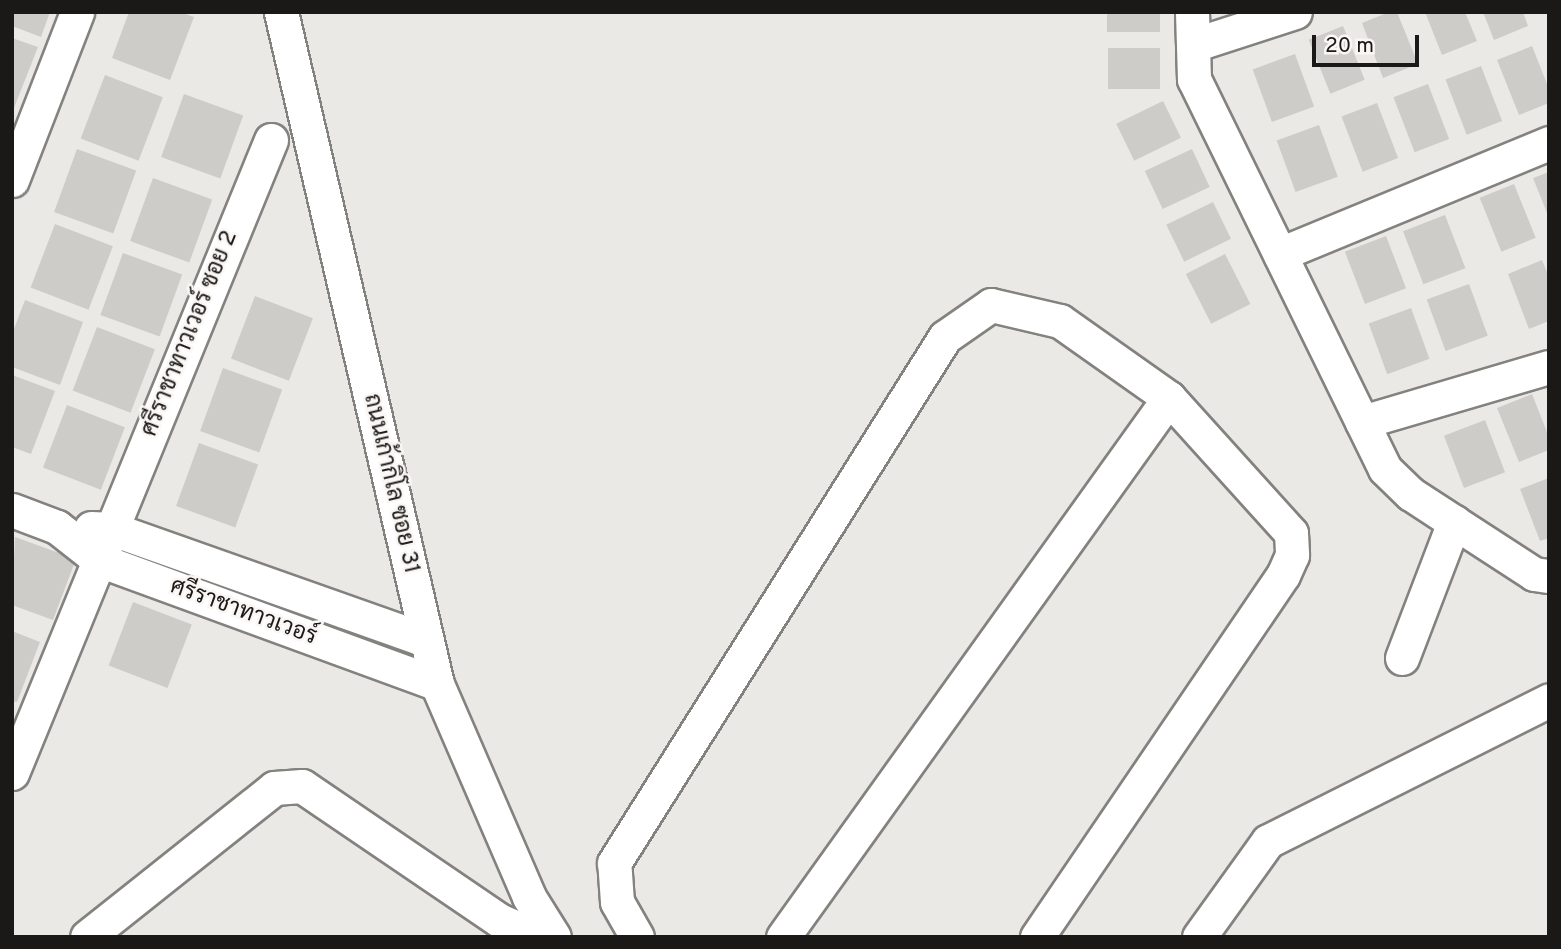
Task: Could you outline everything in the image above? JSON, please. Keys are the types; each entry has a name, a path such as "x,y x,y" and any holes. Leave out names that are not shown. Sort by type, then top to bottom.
{"street":[{"path":"12,180 77,12"},
{"name":"ถนนเก้ากิโล ซอย 31","path":"281,12 437,684 529,897 554,937"},
{"path":"1192,12 1194,79 1385,469 1411,494 1534,574 1549,576"},
{"path":"1193,45 1296,12"},
{"name":"ศรีราชาทาวเวอร์ ซอย 2","path":"12,773 271,140"},
{"path":"1280,254 1549,143"},
{"path":"637,937 617,902 614,863 945,337 991,305 1060,321 1169,398 1291,533 1292,555 1037,937"},
{"path":"1362,422 1549,367"},
{"path":"783,937 1169,398"},
{"name":"ศรีราชาทาวเวอร์","path":"12,510 57,527 99,560 437,684"},
{"path":"1402,659 1454,522"},
{"name":"ศรีราชาทาวเวอร์","path":"57,527 112,528 426,640"},
{"path":"1199,937 1268,841 1549,700"},
{"path":"87,937 274,788 302,786 499,920 537,937"}],"building":[{"path":"12,12 50,12 41,37 12,26"},
{"path":"129,12 180,12 194,17 170,80 112,58"},
{"path":"1107,12 1160,12 1160,32 1107,32"},
{"path":"1389,12 1397,12 1418,64 1383,78 1362,23"},
{"path":"1425,12 1465,12 1477,41 1442,55"},
{"path":"1483,12 1523,12 1528,26 1494,40"},
{"path":"1343,26 1365,80 1330,94 1309,40"},
{"path":"12,38 38,47 12,113"},
{"path":"1532,46 1549,89 1549,103 1519,115 1497,60"},
{"path":"1108,48 1160,48 1160,89 1108,89"},
{"path":"1295,54 1314,107 1272,122 1253,69"},
{"path":"1481,66 1502,121 1467,135 1446,80"},
{"path":"105,75 163,97 139,161 81,138"},
{"path":"1428,84 1449,139 1415,152 1393,97"},
{"path":"184,94 243,116 220,179 161,157"},
{"path":"1163,101 1181,138 1134,161 1116,124"},
{"path":"1377,103 1398,158 1363,172 1342,117"},
{"path":"1319,125 1338,177 1296,192 1277,140"},
{"path":"77,149 136,171 113,234 54,212"},
{"path":"1192,149 1210,187 1163,209 1145,171"},
{"path":"1549,172 1549,218 1533,178"},
{"path":"153,178 212,200 189,263 130,241"},
{"path":"1514,184 1536,238 1501,252 1480,198"},
{"path":"1213,202 1231,239 1184,262 1166,225"},
{"path":"1445,215 1465,268 1423,284 1403,231"},
{"path":"55,224 113,246 89,310 31,287"},
{"path":"1386,236 1406,288 1365,304 1345,252"},
{"path":"123,253 182,275 160,337 100,315"},
{"path":"1225,254 1250,304 1211,324 1186,274"},
{"path":"1542,260 1549,277 1549,321 1529,329 1508,274"},
{"path":"1469,284 1488,336 1446,351 1427,299"},
{"path":"255,296 313,318 289,381 231,359"},
{"path":"25,300 83,322 60,385 12,367 12,334"},
{"path":"1411,308 1429,359 1387,374 1369,323"},
{"path":"97,327 155,349 131,413 73,390"},
{"path":"223,368 282,390 259,453 200,431"},
{"path":"12,375 55,391 31,454 12,447"},
{"path":"1532,394 1549,437 1549,450 1519,462 1497,408"},
{"path":"67,405 125,427 101,490 43,468"},
{"path":"1485,420 1505,472 1464,488 1444,436"},
{"path":"199,443 258,465 235,528 176,506"},
{"path":"1549,478 1549,538 1540,541 1520,489"},
{"path":"15,537 76,559 53,620 12,605"},
{"path":"133,602 192,625 167,688 109,665"},
{"path":"12,631 40,642 17,702 12,701"}]}
